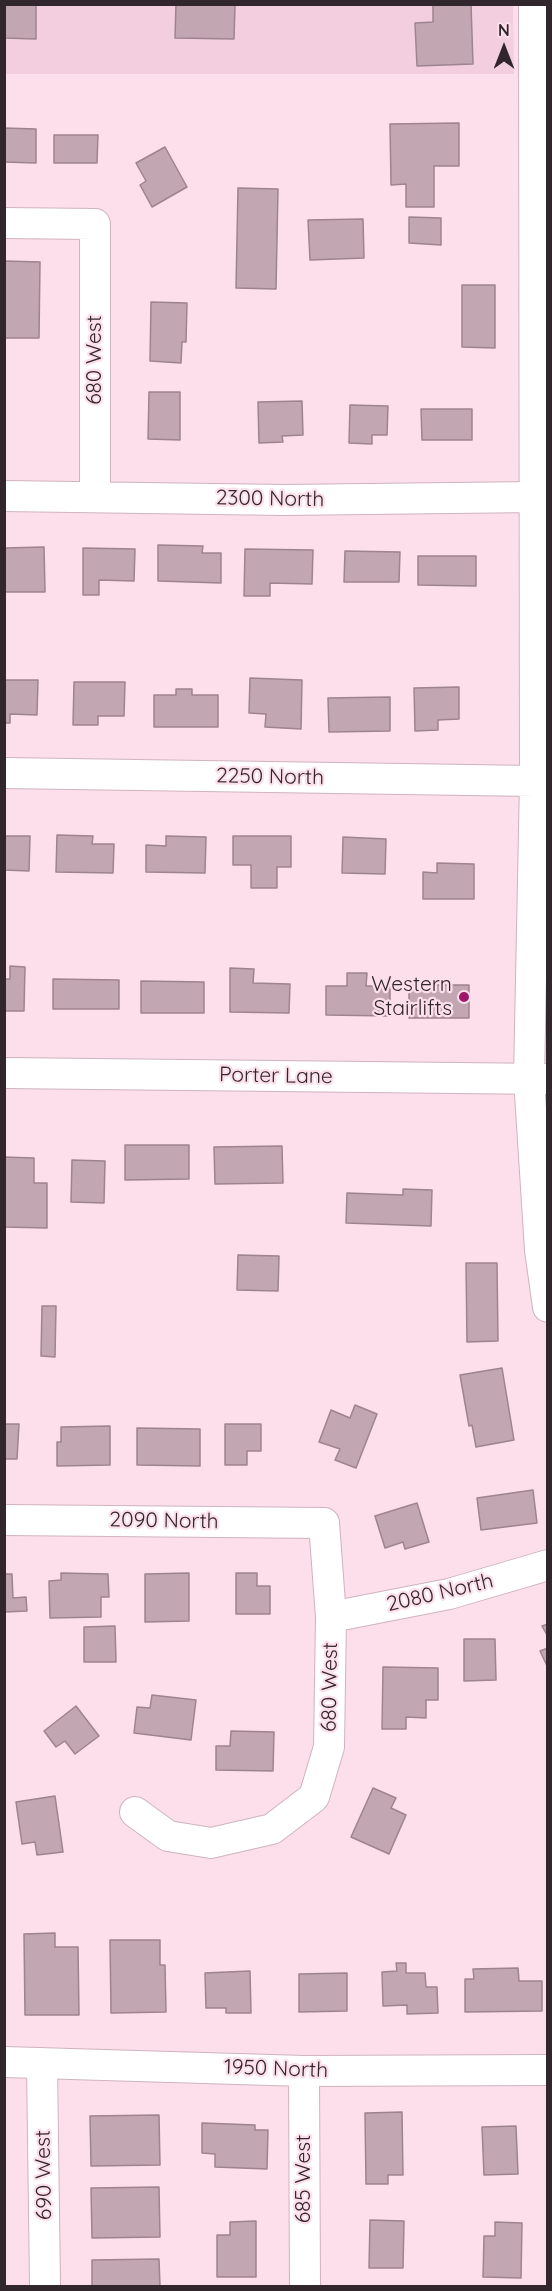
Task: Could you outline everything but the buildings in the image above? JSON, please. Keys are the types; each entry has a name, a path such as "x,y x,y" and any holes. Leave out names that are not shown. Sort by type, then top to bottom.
{"street":[{"path":"534,6 541,43 535,497 538,1078 540,1250 548,1307"},
{"name":"680 West","path":"4,223 95,224 95,496"},
{"name":"2300 North","path":"4,496 284,500 535,497"},
{"name":"2250 North","path":"4,773 535,781"},
{"name":"Porter Lane","path":"4,1073 538,1078"},
{"name":"2090 North","path":"4,1520 324,1522"},
{"name":"680 West","path":"135,1812 168,1836 211,1843 272,1829 314,1797 329,1747 331,1617 324,1522"},
{"name":"2080 North","path":"331,1617 449,1594 548,1565"},
{"name":"1950 North","path":"4,2062 304,2071 548,2070"},
{"name":"690 West","path":"42,2063 45,2286"},
{"name":"685 West","path":"304,2071 305,2286"}],"shaded area":[{"path":"4,5 513,5 514,74 5,74"}],"place":[{"name":"Western Stairlifts","path":"464,997"}]}
